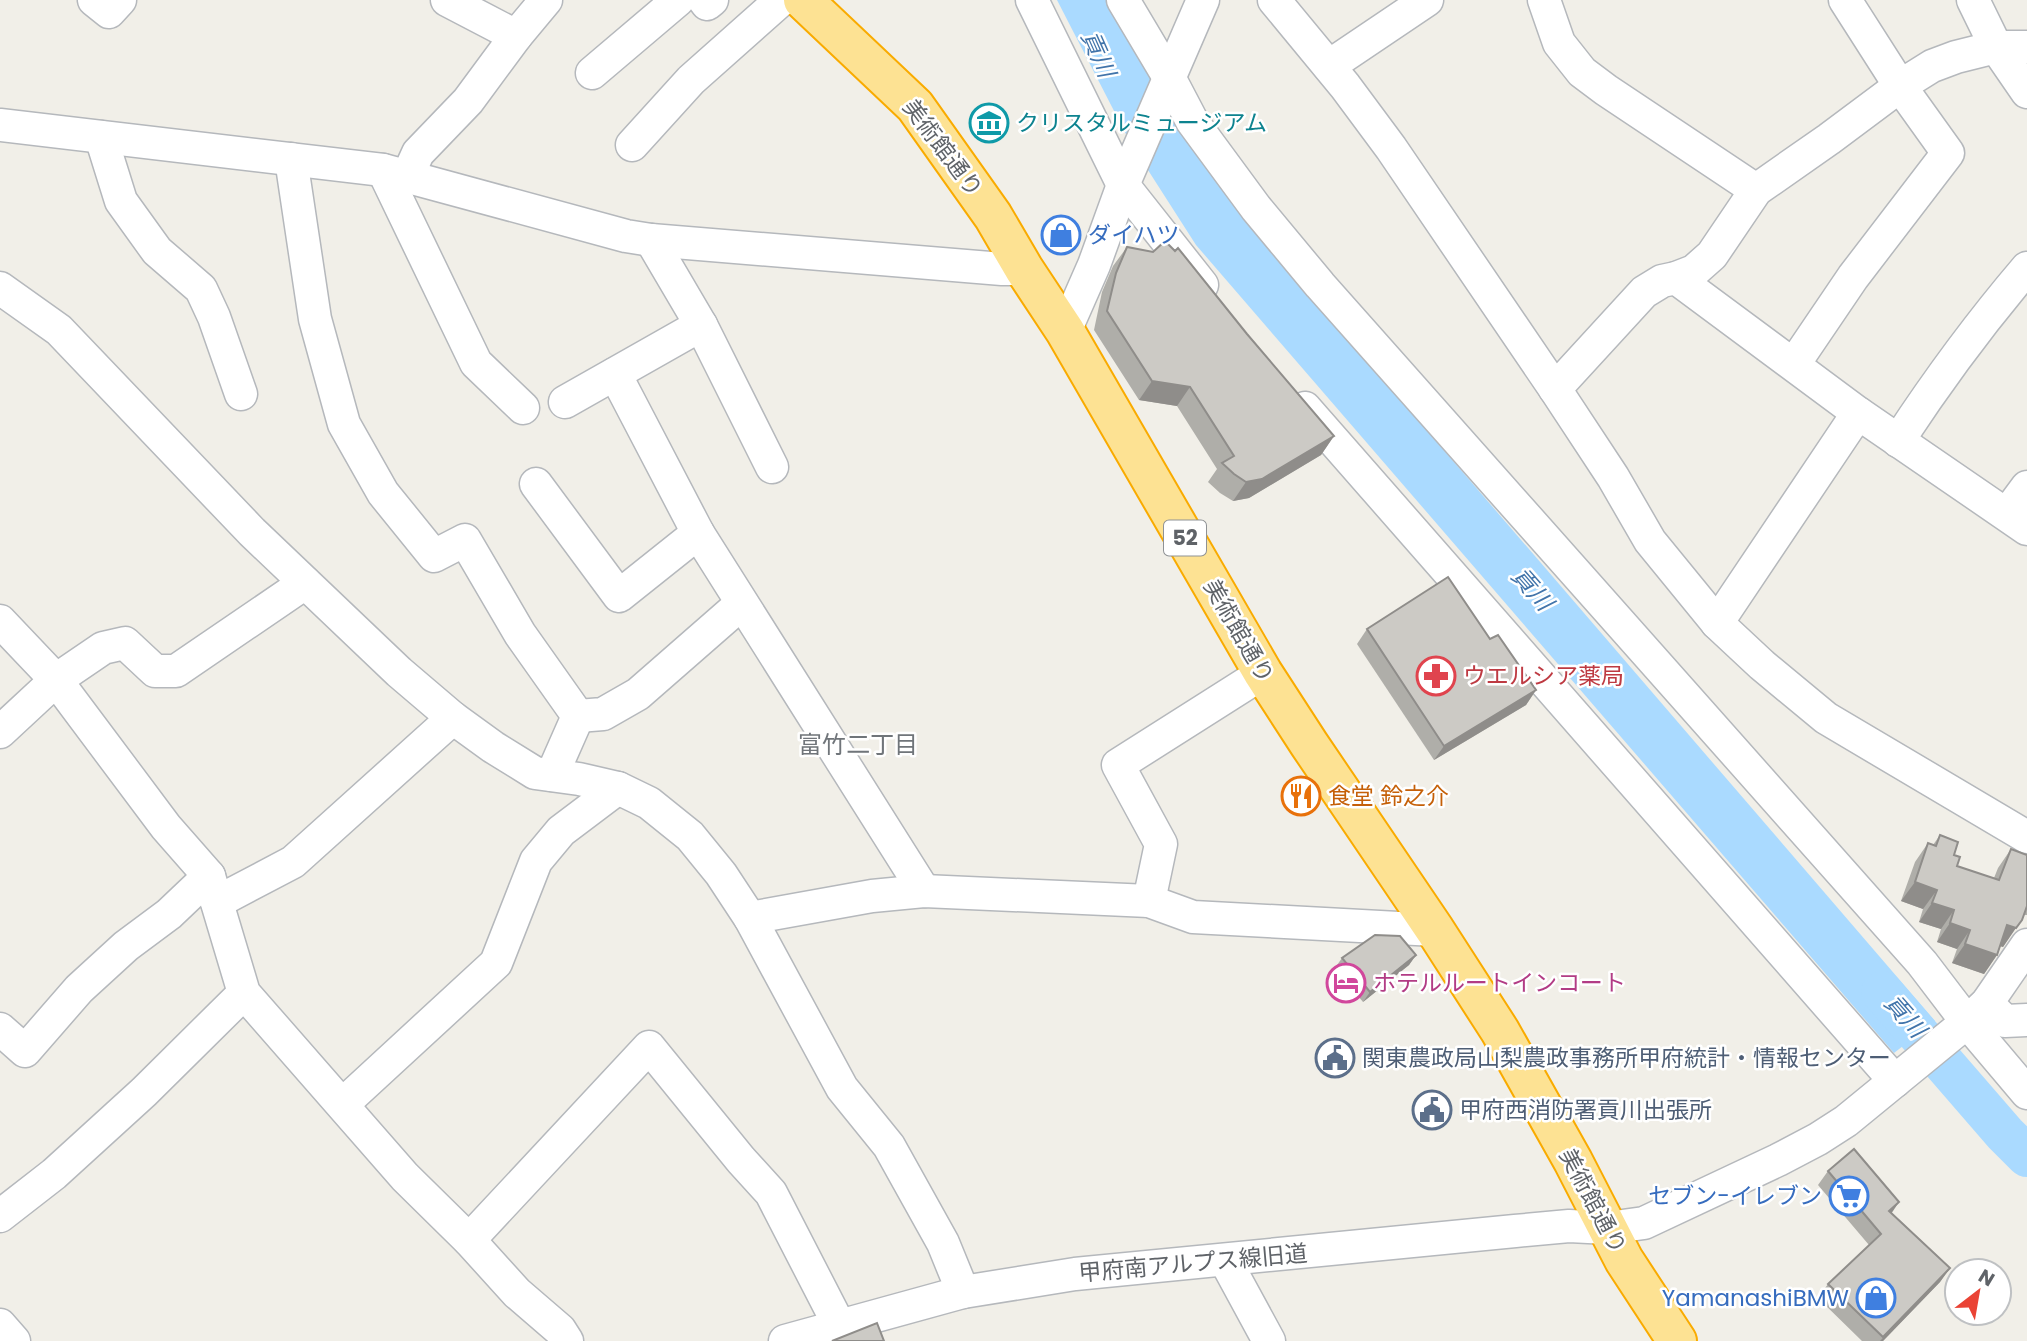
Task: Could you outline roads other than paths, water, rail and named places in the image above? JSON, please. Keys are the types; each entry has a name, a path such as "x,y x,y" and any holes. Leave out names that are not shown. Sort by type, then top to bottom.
{"highway":[{"name":"美術館通り","path":"803,0 915,106 993,216 1065,331 1263,673 1435,930 1522,1069 1624,1260 1677,1341"}],"street":[{"path":"447,0 516,36"},
{"path":"395,173 468,102 546,0"},
{"path":"592,73 678,0"},
{"path":"704,0 707,4 712,0"},
{"path":"632,145 691,80 781,0"},
{"path":"1032,0 1123,185 1216,303"},
{"path":"1123,0 1192,121 1256,208 1320,285 1971,1017 2027,1093"},
{"path":"1065,331 1094,265 1123,185 1203,0"},
{"path":"1274,0 1329,66 1391,148 1613,477 1650,541 1717,623 1826,718 2027,837"},
{"path":"1329,66 1427,0"},
{"path":"1544,0 1559,43 1582,72 1756,190"},
{"path":"1794,364 1853,277 1948,153 1900,86 1845,0"},
{"path":"1973,0 1996,47 2027,92"},
{"path":"1555,389 1644,292 1662,281 1695,271 1712,255 1756,190 1932,66 1996,47 2027,47"},
{"path":"0,125 395,173 626,236 651,240 1024,269"},
{"path":"101,137 121,201 157,251 201,289 214,317 241,394"},
{"path":"291,159 315,319 344,424 383,493 434,556 465,540 520,634 578,716"},
{"path":"395,173 476,363 523,408"},
{"path":"651,240 701,326 772,467"},
{"path":"1898,441 1941,376 2027,268"},
{"path":"1676,278 1858,413 2017,521 2027,487"},
{"path":"0,288 59,330 252,533 453,718 493,747 535,772 618,788 649,803 690,836 721,874 750,918 842,1088 889,1146 943,1243 963,1292"},
{"path":"565,402 701,326"},
{"path":"615,374 698,533 924,891"},
{"path":"1287,387 1899,1078"},
{"path":"1717,623 1858,413"},
{"path":"536,484 619,596 698,533"},
{"path":"0,732 56,680 103,648 125,643 155,671 176,671 304,583"},
{"path":"578,716 603,714 638,694 741,604"},
{"path":"0,621 56,680 213,889 244,993 405,1177 567,1341"},
{"path":"1149,901 1161,844 1118,765 1263,673"},
{"path":"552,775 578,716"},
{"path":"0,1029 25,1051 79,989 126,946 169,914 213,889 293,862 453,718"},
{"path":"343,1104 496,963 536,860 561,831 618,788"},
{"path":"750,918 872,896 924,891 1149,901 1193,917 1435,930"},
{"name":"甲府南アルプス線旧道","path":"785,1341 963,1292 1075,1274 1542,1228 1608,1228 1644,1223 1778,1160 1846,1121 1971,1017 2027,945"},
{"path":"0,1216 54,1174 144,1092 244,993"},
{"path":"1971,1017 2005,1021 2027,1020"},
{"path":"469,1240 649,1047 771,1193 840,1326"},
{"path":"1226,1260 1269,1341"},
{"path":"0,1325 14,1341"}],"water":[{"path":"1057,0 1109,0 1158,88 1232,204 1935,1021 1894,1053 1196,245 1130,142"}],"waterway":[{"name":"貢川","path":"1882,992 2027,1156"}],"place":[{"name":"クリスタルミュージアム","path":"989,123"},
{"name":"ダイハツ","path":"1061,235"},
{"name":"ウエルシア薬局","path":"1436,676"},
{"name":"食堂 鈴之介","path":"1301,796"},
{"name":"ホテルルートインコート","path":"1346,983"},
{"name":"関東農政局山梨農政事務所甲府統計・情報センター","path":"1335,1058"},
{"name":"甲府西消防署貢川出張所","path":"1432,1110"},
{"name":"セブン-イレブン","path":"1849,1196"},
{"name":"YamanashiBMW","path":"1876,1298"}],"district":[{"name":"富竹二丁目","path":"858,745"}]}
